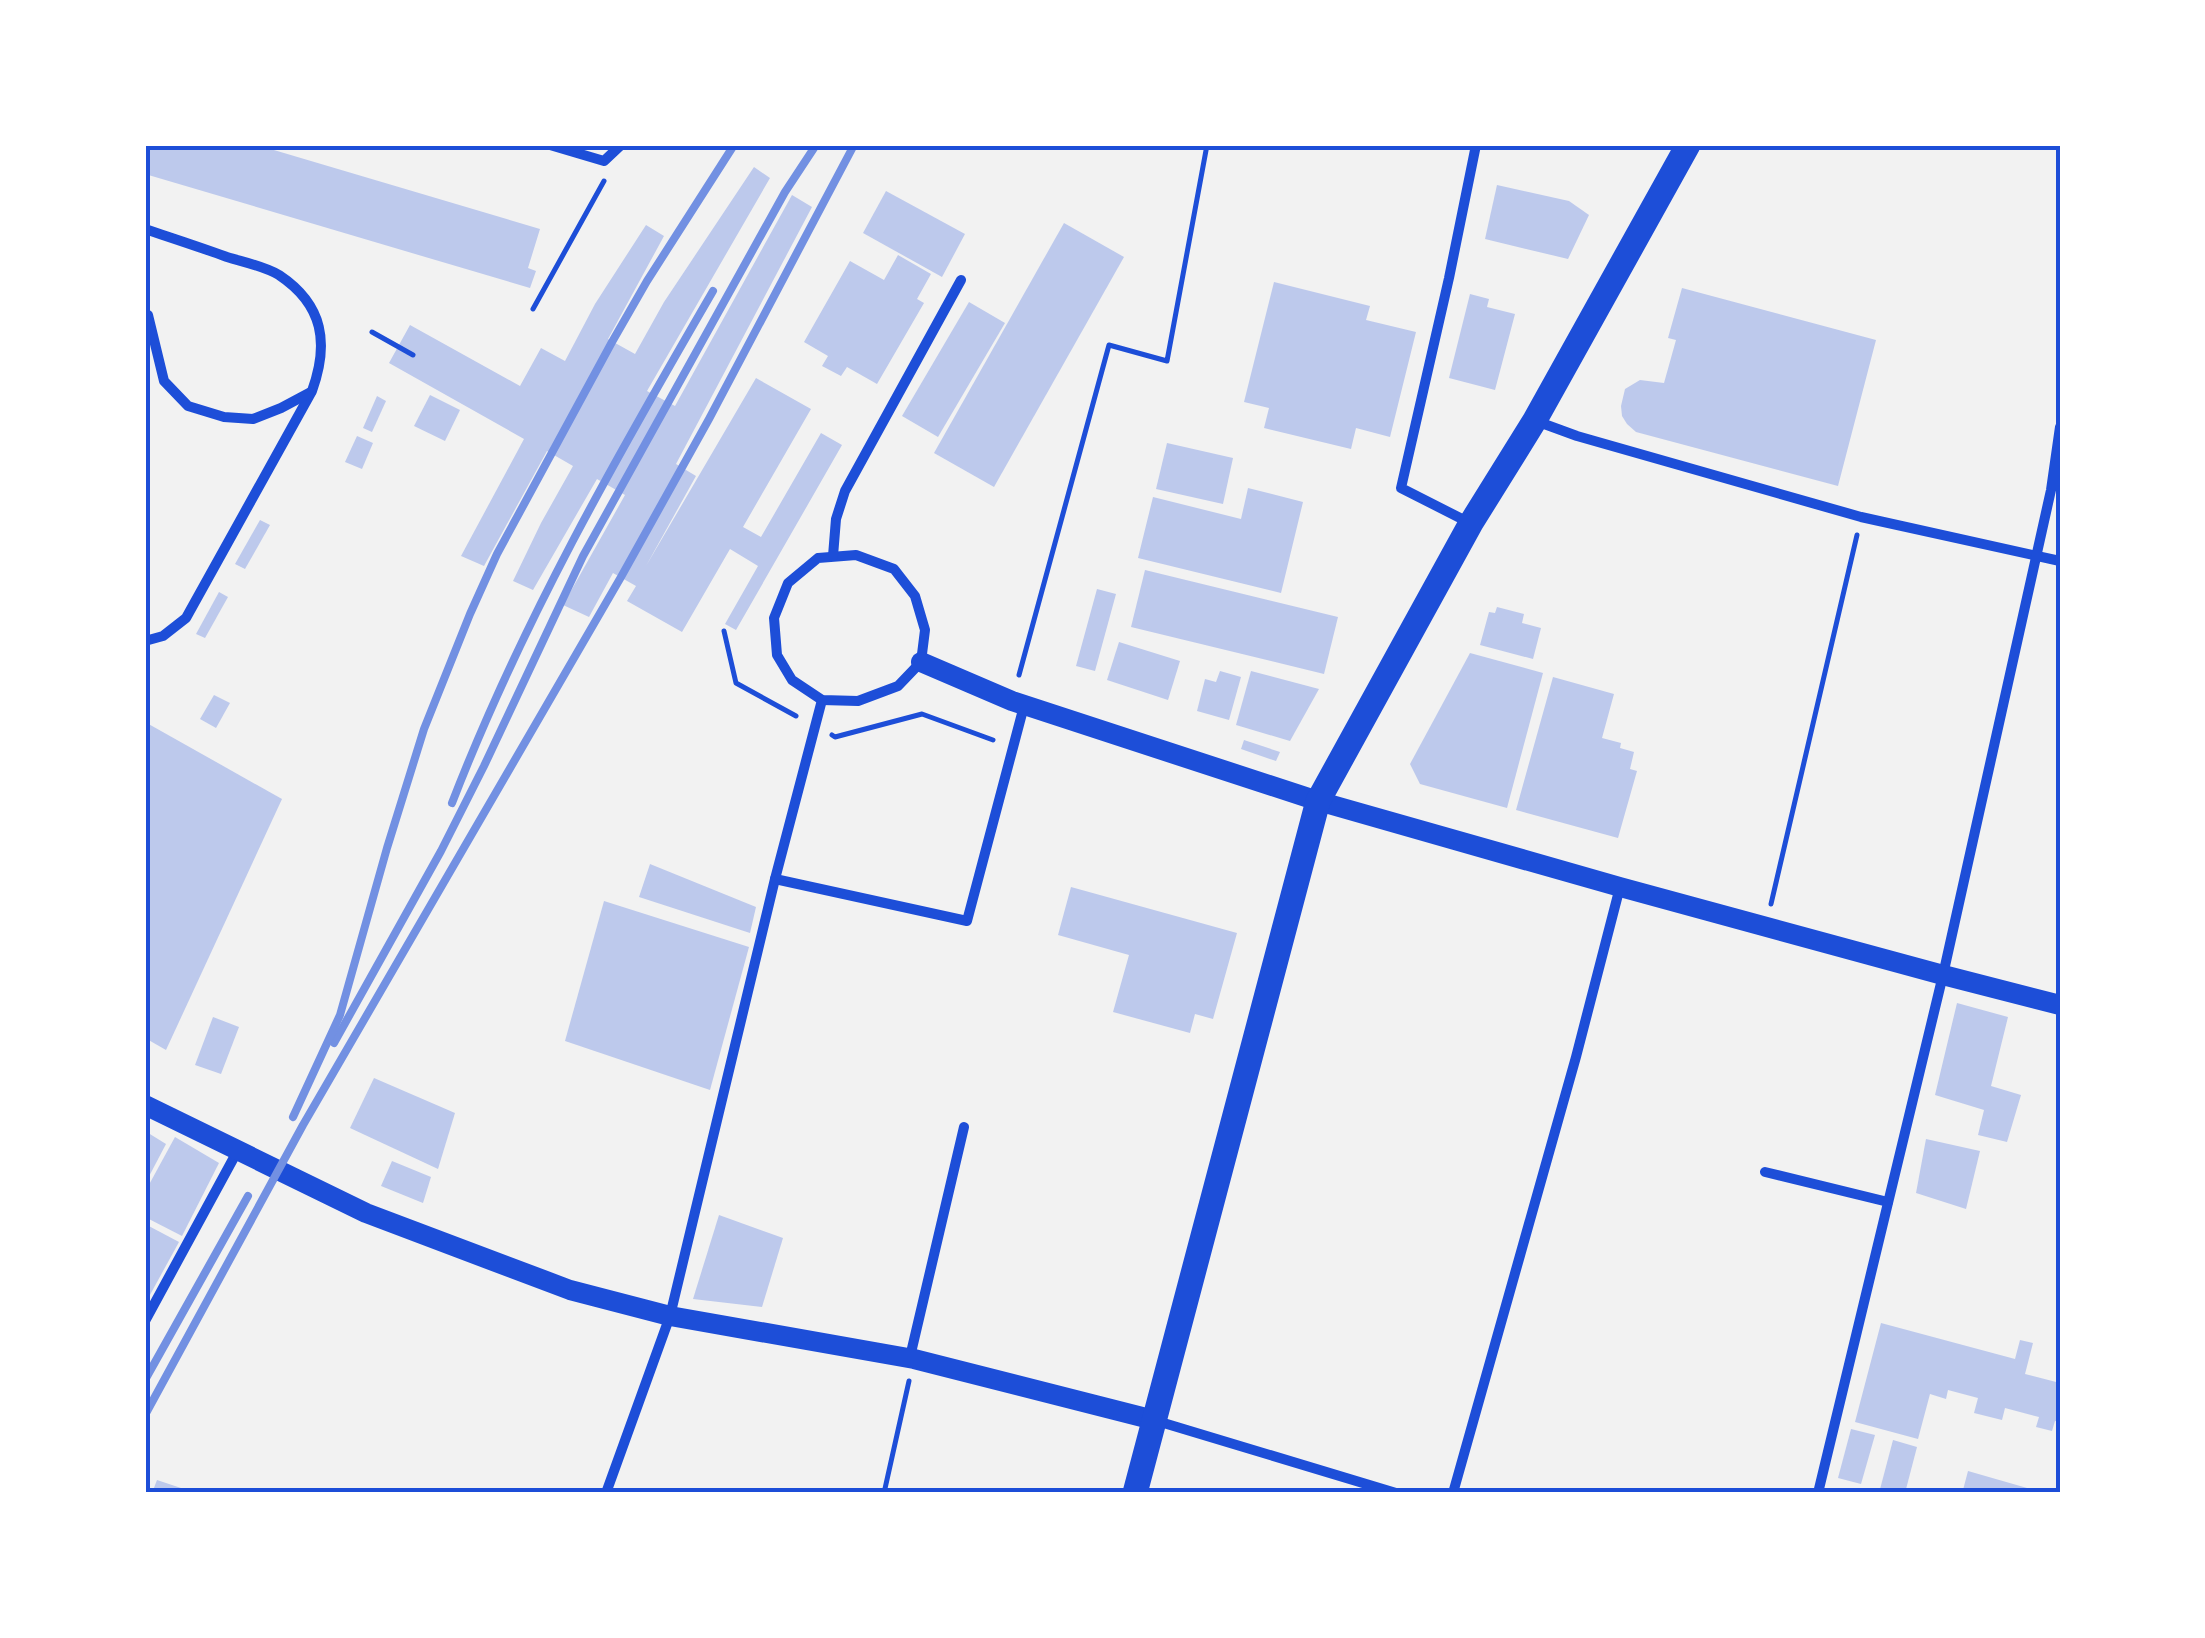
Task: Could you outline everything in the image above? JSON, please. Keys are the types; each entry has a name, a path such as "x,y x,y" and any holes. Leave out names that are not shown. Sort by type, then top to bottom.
{"main road":[{"path":"1134,1493 1318,801 1471,523 1535,420 1688,145"},
{"path":"921,662 1024,705 1318,801 2060,1005"},
{"path":"145,1106 366,1212 570,1290 670,1316 912,1359 1154,1420"}],"street":[{"path":"550,145 604,161 621,145"},
{"path":"1471,523 1400,488 1476,145"},
{"path":"145,229 276,273 303,295 322,339 322,358 312,392 186,618 162,636 145,640"},
{"path":"833,556 836,519 845,491 961,280"},
{"path":"146,316 164,382 188,406 224,417 253,419 312,392"},
{"path":"1535,420 1576,436 1861,517 2060,561"},
{"path":"1818,1493 1943,975 2051,490 2060,427"},
{"path":"856,555 894,570 915,596 925,630 921,662 898,686 858,701 822,700 792,680 777,654 774,618 788,583 818,558 833,556 856,555"},
{"path":"606,1493 670,1316 822,700"},
{"path":"775,879 967,921 1024,705"},
{"path":"1454,1493 1620,887"},
{"path":"912,1359 964,1127"},
{"path":"145,1321 239,1149"},
{"path":"1766,1172 1888,1202"},
{"path":"1154,1420 1396,1493"}],"path":[{"path":"1016,684 1109,344 1167,360 1207,145"},
{"path":"533,309 609,173 604,161"},
{"path":"372,332 413,355"},
{"path":"1766,926 1861,517"},
{"path":"884,1493 912,1359"}],"building":[{"path":"150,145 257,145 540,229 528,268 536,271 530,288 145,174 145,153"},
{"path":"754,167 770,178 647,391 675,406 792,195 812,207 676,464 696,476 646,566 756,378 811,409 743,527 761,537 821,433 842,445 736,630 725,624 758,566 730,549 682,632 627,601 636,586 613,573 589,617 563,605 625,495 597,479 533,590 513,581 573,466 547,451 484,566 461,556 524,439 389,363 410,325 520,386 541,348 565,361 595,304 646,225 664,236 608,339 635,354 664,302"},
{"path":"1497,185 1569,201 1589,215 1568,259 1485,239"},
{"path":"886,191 965,234 942,277 863,233"},
{"path":"1064,223 1124,257 994,487 934,453"},
{"path":"898,255 931,274 917,299 924,303 877,384 847,367 841,376 822,366 828,356 804,342 850,261 884,280"},
{"path":"1274,282 1370,306 1366,320 1416,332 1390,437 1356,428 1351,449 1264,428 1269,408 1244,402"},
{"path":"1682,288 1876,340 1838,486 1636,432 1627,424 1621,406 1625,389 1640,380 1664,383 1676,340 1668,338"},
{"path":"1470,294 1489,299 1487,307 1515,314 1495,390 1449,378"},
{"path":"969,302 1005,323 938,437 902,416"},
{"path":"430,395 460,410 445,441 414,426"},
{"path":"377,396 386,401 372,432 363,428"},
{"path":"357,436 373,443 362,469 345,462"},
{"path":"1167,443 1233,458 1223,504 1156,489"},
{"path":"1248,488 1303,502 1281,593 1138,558 1153,497 1241,519"},
{"path":"260,520 270,525 245,569 235,564"},
{"path":"1145,570 1338,617 1324,674 1131,627"},
{"path":"1097,589 1116,594 1095,671 1076,666"},
{"path":"219,592 228,597 205,638 196,634"},
{"path":"1497,607 1524,614 1522,623 1541,628 1533,659 1480,645 1489,612 1495,613"},
{"path":"1119,642 1180,661 1168,700 1107,680"},
{"path":"1470,653 1543,673 1507,808 1420,784 1410,764"},
{"path":"1220,671 1241,677 1229,720 1197,711 1205,679 1216,682"},
{"path":"1251,671 1319,689 1290,741 1236,725"},
{"path":"1553,677 1614,694 1602,738 1621,743 1620,748 1634,752 1630,769 1637,771 1618,838 1516,810"},
{"path":"214,695 230,703 216,728 200,719"},
{"path":"145,722 282,799 166,1050 145,1038"},
{"path":"1244,740 1280,752 1276,761 1241,749"},
{"path":"650,864 756,907 750,933 639,897"},
{"path":"1071,887 1237,933 1213,1019 1195,1014 1190,1033 1113,1012 1129,955 1058,935"},
{"path":"604,901 749,947 710,1090 565,1041"},
{"path":"1957,1003 2008,1017 1991,1086 2021,1095 2007,1142 1978,1135 1984,1110 1935,1095"},
{"path":"213,1017 239,1027 221,1074 195,1065"},
{"path":"374,1078 455,1113 438,1169 350,1128"},
{"path":"145,1131 166,1144 145,1184"},
{"path":"175,1137 219,1163 182,1236 145,1217 145,1192"},
{"path":"1926,1139 1980,1151 1966,1209 1916,1193"},
{"path":"392,1161 431,1177 423,1203 381,1186"},
{"path":"719,1215 783,1238 762,1307 693,1299"},
{"path":"145,1224 179,1242 145,1304"},
{"path":"1881,1323 2015,1359 2020,1340 2033,1343 2025,1374 2060,1383 2060,1422 2055,1421 2052,1431 2036,1427 2039,1417 2005,1408 2002,1420 1974,1413 1978,1398 1948,1390 1946,1399 1930,1394 1918,1439 1855,1422"},
{"path":"1851,1429 1875,1435 1861,1484 1838,1478"},
{"path":"1893,1440 1917,1447 1905,1493 1879,1493"},
{"path":"1968,1471 2041,1493 1955,1493 1956,1488 1963,1490"},
{"path":"157,1480 193,1492 193,1493 152,1493"}],"railway":[{"path":"293,1117 340,1015 424,729 497,554 647,281 734,145"},
{"path":"334,1043 441,851 583,556 785,192 816,145"},
{"path":"145,1415 303,1125 621,577 854,145"},
{"path":"452,803 540,605 713,291"},
{"path":"145,1380 248,1196"}]}
